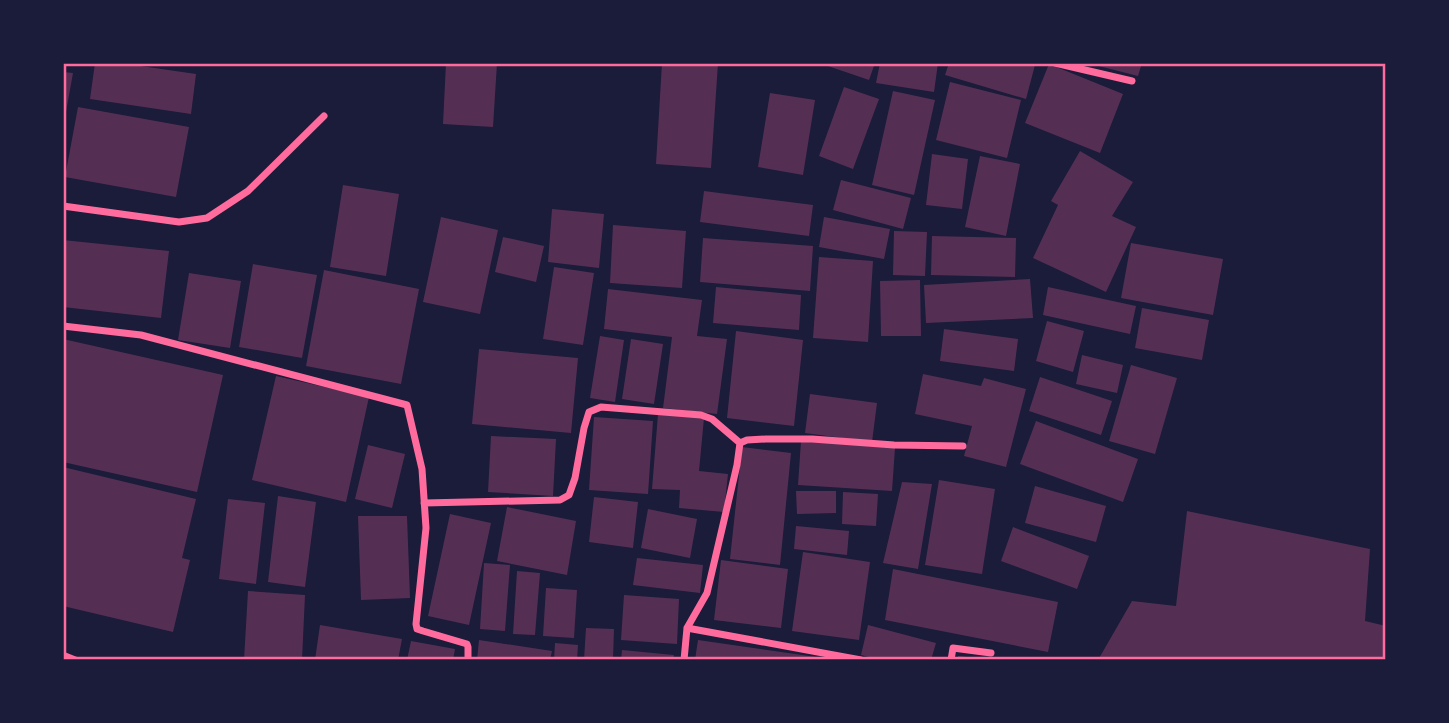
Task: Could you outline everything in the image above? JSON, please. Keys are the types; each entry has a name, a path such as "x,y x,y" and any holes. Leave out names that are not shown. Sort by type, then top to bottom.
{"street":[{"path":"1055,63 1132,81"},
{"path":"63,206 179,222 207,218 248,191 324,117"},
{"path":"63,326 141,335 407,405 422,469 426,527 417,629 467,643 468,660"},
{"path":"424,503 560,500 569,495 575,478 589,412 601,407 701,415 712,419 740,443"},
{"path":"740,443 747,440 812,439 894,445 963,446"},
{"path":"684,660 687,628 707,593 740,443"},
{"path":"687,628 861,660"},
{"path":"951,660 953,648 991,653"}],"lane":[{"path":"63,654 78,660"}],"building":[{"path":"95,63 120,63 196,74 191,114 90,99"},
{"path":"446,63 497,63 493,127 443,124"},
{"path":"662,63 718,63 711,168 656,164"},
{"path":"875,63 869,80 825,65"},
{"path":"880,63 938,63 934,92 876,83"},
{"path":"949,63 1035,65 1026,99 945,75"},
{"path":"1087,63 1142,63 1138,76"},
{"path":"1049,64 1123,94 1100,153 1025,123"},
{"path":"63,72 73,73 66,112 63,112"},
{"path":"950,82 1021,100 1007,158 936,140"},
{"path":"844,87 879,99 853,169 819,156"},
{"path":"893,91 935,100 914,195 872,185"},
{"path":"770,93 815,100 803,175 758,167"},
{"path":"78,107 189,127 176,197 65,177"},
{"path":"1080,151 1133,182 1112,216 1136,227 1106,292 1033,258 1058,205 1051,201"},
{"path":"932,154 968,159 962,209 926,205"},
{"path":"980,156 1020,164 1006,236 965,227"},
{"path":"841,180 911,198 903,229 833,210"},
{"path":"343,185 399,194 386,276 330,267"},
{"path":"704,191 813,205 809,236 700,222"},
{"path":"552,209 604,214 599,268 548,262"},
{"path":"441,217 498,230 480,314 423,302"},
{"path":"824,217 890,229 884,259 819,247"},
{"path":"613,225 686,231 682,288 610,283"},
{"path":"894,231 927,232 925,276 893,275"},
{"path":"932,236 1016,238 1015,277 931,275"},
{"path":"503,237 544,246 536,282 495,272"},
{"path":"703,238 813,246 810,291 700,282"},
{"path":"63,240 169,251 161,318 63,307"},
{"path":"1131,243 1223,259 1213,315 1121,298"},
{"path":"819,257 873,261 868,342 813,338"},
{"path":"253,264 317,275 302,358 239,347"},
{"path":"554,267 594,273 583,345 543,339"},
{"path":"324,270 419,289 401,384 306,366"},
{"path":"189,273 241,281 230,348 178,340"},
{"path":"1030,279 1033,318 926,323 924,285"},
{"path":"920,280 921,336 881,336 880,281"},
{"path":"716,287 801,295 799,330 713,323"},
{"path":"1048,287 1136,306 1130,334 1043,315"},
{"path":"608,289 702,300 697,336 727,339 717,414 663,408 672,337 604,329"},
{"path":"1142,308 1209,320 1202,360 1135,348"},
{"path":"1047,321 1084,331 1073,372 1036,361"},
{"path":"944,329 1018,339 1014,371 940,361"},
{"path":"736,331 803,340 794,426 727,418"},
{"path":"600,336 624,340 615,402 590,398"},
{"path":"63,339 223,375 197,492 63,462"},
{"path":"631,339 663,344 654,404 622,399"},
{"path":"479,349 578,358 571,433 472,424"},
{"path":"1082,355 1123,365 1117,393 1076,384"},
{"path":"1131,365 1177,378 1155,454 1109,441"},
{"path":"923,374 981,386 984,378 1026,389 1006,467 964,456 972,426 915,414"},
{"path":"276,376 369,397 346,502 252,480"},
{"path":"1040,377 1112,401 1101,435 1029,411"},
{"path":"810,394 877,403 872,442 805,433"},
{"path":"658,414 704,418 699,471 728,474 724,512 679,508 680,490 652,489"},
{"path":"594,417 653,421 648,494 589,490"},
{"path":"1036,421 1138,459 1123,502 1020,464"},
{"path":"491,436 556,439 553,496 488,492"},
{"path":"801,441 895,448 892,491 798,485"},
{"path":"368,445 405,454 392,508 355,499"},
{"path":"742,447 791,453 780,565 730,559"},
{"path":"63,467 196,499 182,558 190,560 173,632 63,606"},
{"path":"939,480 995,489 982,574 925,565"},
{"path":"902,482 932,484 918,569 883,563"},
{"path":"1035,486 1106,506 1096,542 1025,523"},
{"path":"796,491 836,491 836,513 797,514"},
{"path":"843,492 878,494 876,526 842,524"},
{"path":"278,496 316,502 305,587 268,582"},
{"path":"594,497 638,502 633,548 589,542"},
{"path":"228,499 265,503 256,584 219,579"},
{"path":"507,507 576,521 567,575 497,561"},
{"path":"648,509 697,519 690,558 641,548"},
{"path":"1187,511 1370,549 1365,621 1386,626 1386,660 1098,660 1132,601 1176,606"},
{"path":"450,514 491,523 469,625 428,616"},
{"path":"358,516 407,516 410,598 361,600"},
{"path":"796,526 849,531 847,555 794,549"},
{"path":"1013,527 1089,556 1077,589 1001,561"},
{"path":"803,552 870,562 859,640 792,631"},
{"path":"637,558 703,565 700,593 633,585"},
{"path":"721,560 788,569 781,628 714,620"},
{"path":"484,563 510,565 505,631 480,629"},
{"path":"893,569 1058,602 1048,652 885,620"},
{"path":"517,571 540,573 535,635 513,634"},
{"path":"546,588 577,590 574,638 543,636"},
{"path":"248,591 305,595 302,660 244,660"},
{"path":"624,595 679,599 677,644 621,640"},
{"path":"320,625 402,639 398,660 315,660"},
{"path":"868,625 936,643 931,660 881,660 861,655"},
{"path":"586,628 614,629 613,660 584,660"},
{"path":"479,640 552,651 550,660 477,660"},
{"path":"698,640 823,658 823,660 695,660"},
{"path":"411,641 455,649 453,660 407,660"},
{"path":"555,643 578,645 577,660 554,660"},
{"path":"622,650 674,655 673,660 621,660"},
{"path":"958,656 977,658 977,660 958,660"}]}
